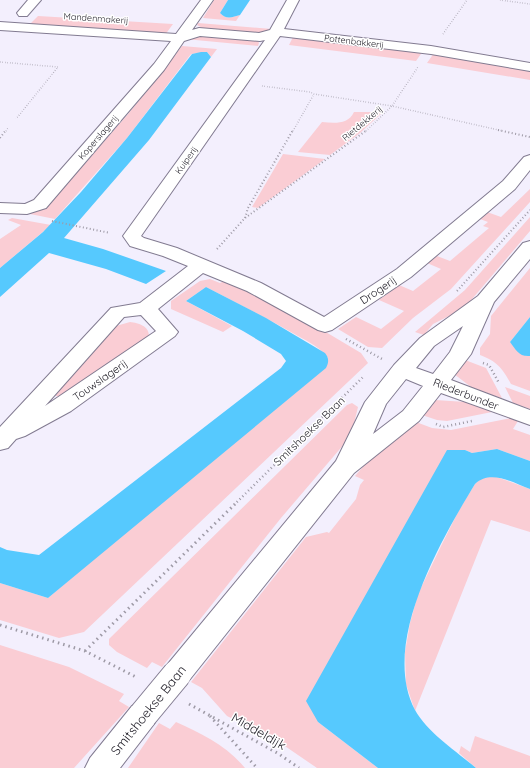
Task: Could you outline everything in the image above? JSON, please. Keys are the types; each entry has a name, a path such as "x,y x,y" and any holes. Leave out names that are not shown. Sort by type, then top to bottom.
{"street":[{"path":"23,13 35,0"},
{"path":"195,28 207,0"},
{"name":"Kuiperij","path":"132,236 240,83 273,40 293,0"},
{"path":"8,12 36,14"},
{"name":"Mandenmakerij","path":"176,23 228,34"},
{"path":"0,37 5,26"},
{"name":"Mandenmakerij","path":"5,26 181,38 195,28"},
{"name":"Pottenbakkerij","path":"228,34 273,40 431,50 530,67"},
{"name":"Koperslagerij","path":"8,208 27,209 40,204 159,67 181,38"},
{"path":"421,63 431,50"},
{"name":"Drogerij","path":"325,326 404,273 509,185 530,160"},
{"path":"0,220 8,208"},
{"path":"132,236 137,242 170,252 254,288 325,326"},
{"name":"Smitshoekse Baan","path":"345,467 376,402 402,370 427,342 485,300 530,247"},
{"name":"Touwslagerij","path":"1,441 118,312 146,308 201,265"},
{"name":"Smitshoekse Baan","path":"101,768 345,467 411,416 460,354 485,300"},
{"name":"Touwslagerij","path":"1,441 62,406 168,332 146,308"},
{"name":"Riederbunder","path":"402,370 530,418"}],"path":[{"path":"431,50 467,0"},
{"path":"500,0 530,4"},
{"path":"0,62 58,67 16,119"},
{"path":"240,83 310,92 314,94 392,106 421,63"},
{"path":"201,265 245,218 248,208 314,94"},
{"name":"Rietdekkerij","path":"245,218 366,131 392,106 530,137"},
{"path":"0,138 8,128"},
{"path":"454,294 530,210"},
{"path":"46,220 132,236"},
{"path":"325,326 336,334 382,359"},
{"path":"376,364 386,354"},
{"name":"Smitshoekse Baan","path":"0,625 85,651 366,375"},
{"name":"Middeldijk","path":"258,768 209,714 279,754 299,768"}],"shaded area":[{"path":"214,0 228,0 220,13 225,17 240,15 236,21 203,18"},
{"path":"38,16 173,24 165,35 28,26"},
{"path":"198,23 272,29 264,34 204,29 197,25"},
{"path":"201,35 258,41 259,43 258,46 185,39"},
{"path":"294,35 423,51 416,61 289,45"},
{"path":"182,46 217,49 211,57 207,52 191,54 127,138 55,219 30,214 28,212 51,202 129,113"},
{"path":"434,53 530,69 530,80 427,63"},
{"path":"354,112 383,112 360,133 330,155 298,152 322,122 336,123 344,121"},
{"path":"283,154 325,159 258,208 252,207"},
{"path":"530,189 530,202 451,289 413,318 382,348 368,347 338,329 356,317 381,329 404,311 379,300 399,285 413,291 441,269 427,263 437,256 450,261 489,228 483,226 488,222 480,219 487,212 501,217"},
{"path":"530,217 530,231 467,305 457,312 433,324 424,335 415,332 465,290"},
{"path":"12,218 51,225 0,268 0,239 21,225 8,220"},
{"path":"530,268 530,317 510,342 526,356 530,356 530,391 511,384 499,366 480,355 480,348 490,334 491,316"},
{"path":"210,279 220,283 226,280 309,322 361,353 368,363 84,632 59,638 0,620 0,583 48,598 328,358 322,351 310,343 206,287 186,301 232,326 223,332 171,309 171,301 200,281"},
{"path":"130,322 140,324 145,327 149,333 149,336 62,396 56,396 55,394 116,326"},
{"path":"465,360 486,368 502,398 475,390 454,374"},
{"path":"505,387 530,396 530,409 513,403"},
{"path":"435,400 466,402 492,412 447,421 437,420 422,415"},
{"path":"352,403 358,407 351,436 281,518 162,667 152,662 147,668 117,652 109,645 109,639 347,405"},
{"path":"511,418 518,421 513,429 530,435 530,461 497,449 472,453 465,450 318,722 378,768 317,768 279,742 227,716 202,688 191,682 306,537 327,532 329,533 356,499 360,485 364,480 355,476 386,444 416,422 432,428 451,430"},
{"path":"497,477 530,489 530,532 491,520 415,711 406,684 405,652 410,623 418,594 459,510 475,484 480,479"},
{"path":"0,645 69,667 124,694 119,701 129,707 74,768 0,768"},
{"path":"176,722 222,747 245,768 128,768 159,723 170,729"},
{"path":"475,736 530,756 530,768 476,768 459,753 461,746 470,752"}],"water":[{"path":"228,0 250,0 240,15 235,17 225,17 220,13"},
{"path":"207,52 211,57 149,140 64,238 103,249 166,271 146,284 106,269 49,253 0,297 0,268 43,232 81,192 127,138 192,54"},
{"path":"206,287 266,318 325,353 328,360 326,368 48,598 0,583 0,547 7,550 39,555 281,368 286,361 281,354 243,331 186,301"},
{"path":"530,317 530,356 526,356 520,354 510,342"},
{"path":"497,449 530,461 530,489 495,477 481,480 475,484 446,534 419,593 410,624 405,655 406,684 415,710 435,734 476,768 378,768 318,722 306,701 447,450 465,450 472,453"}]}
